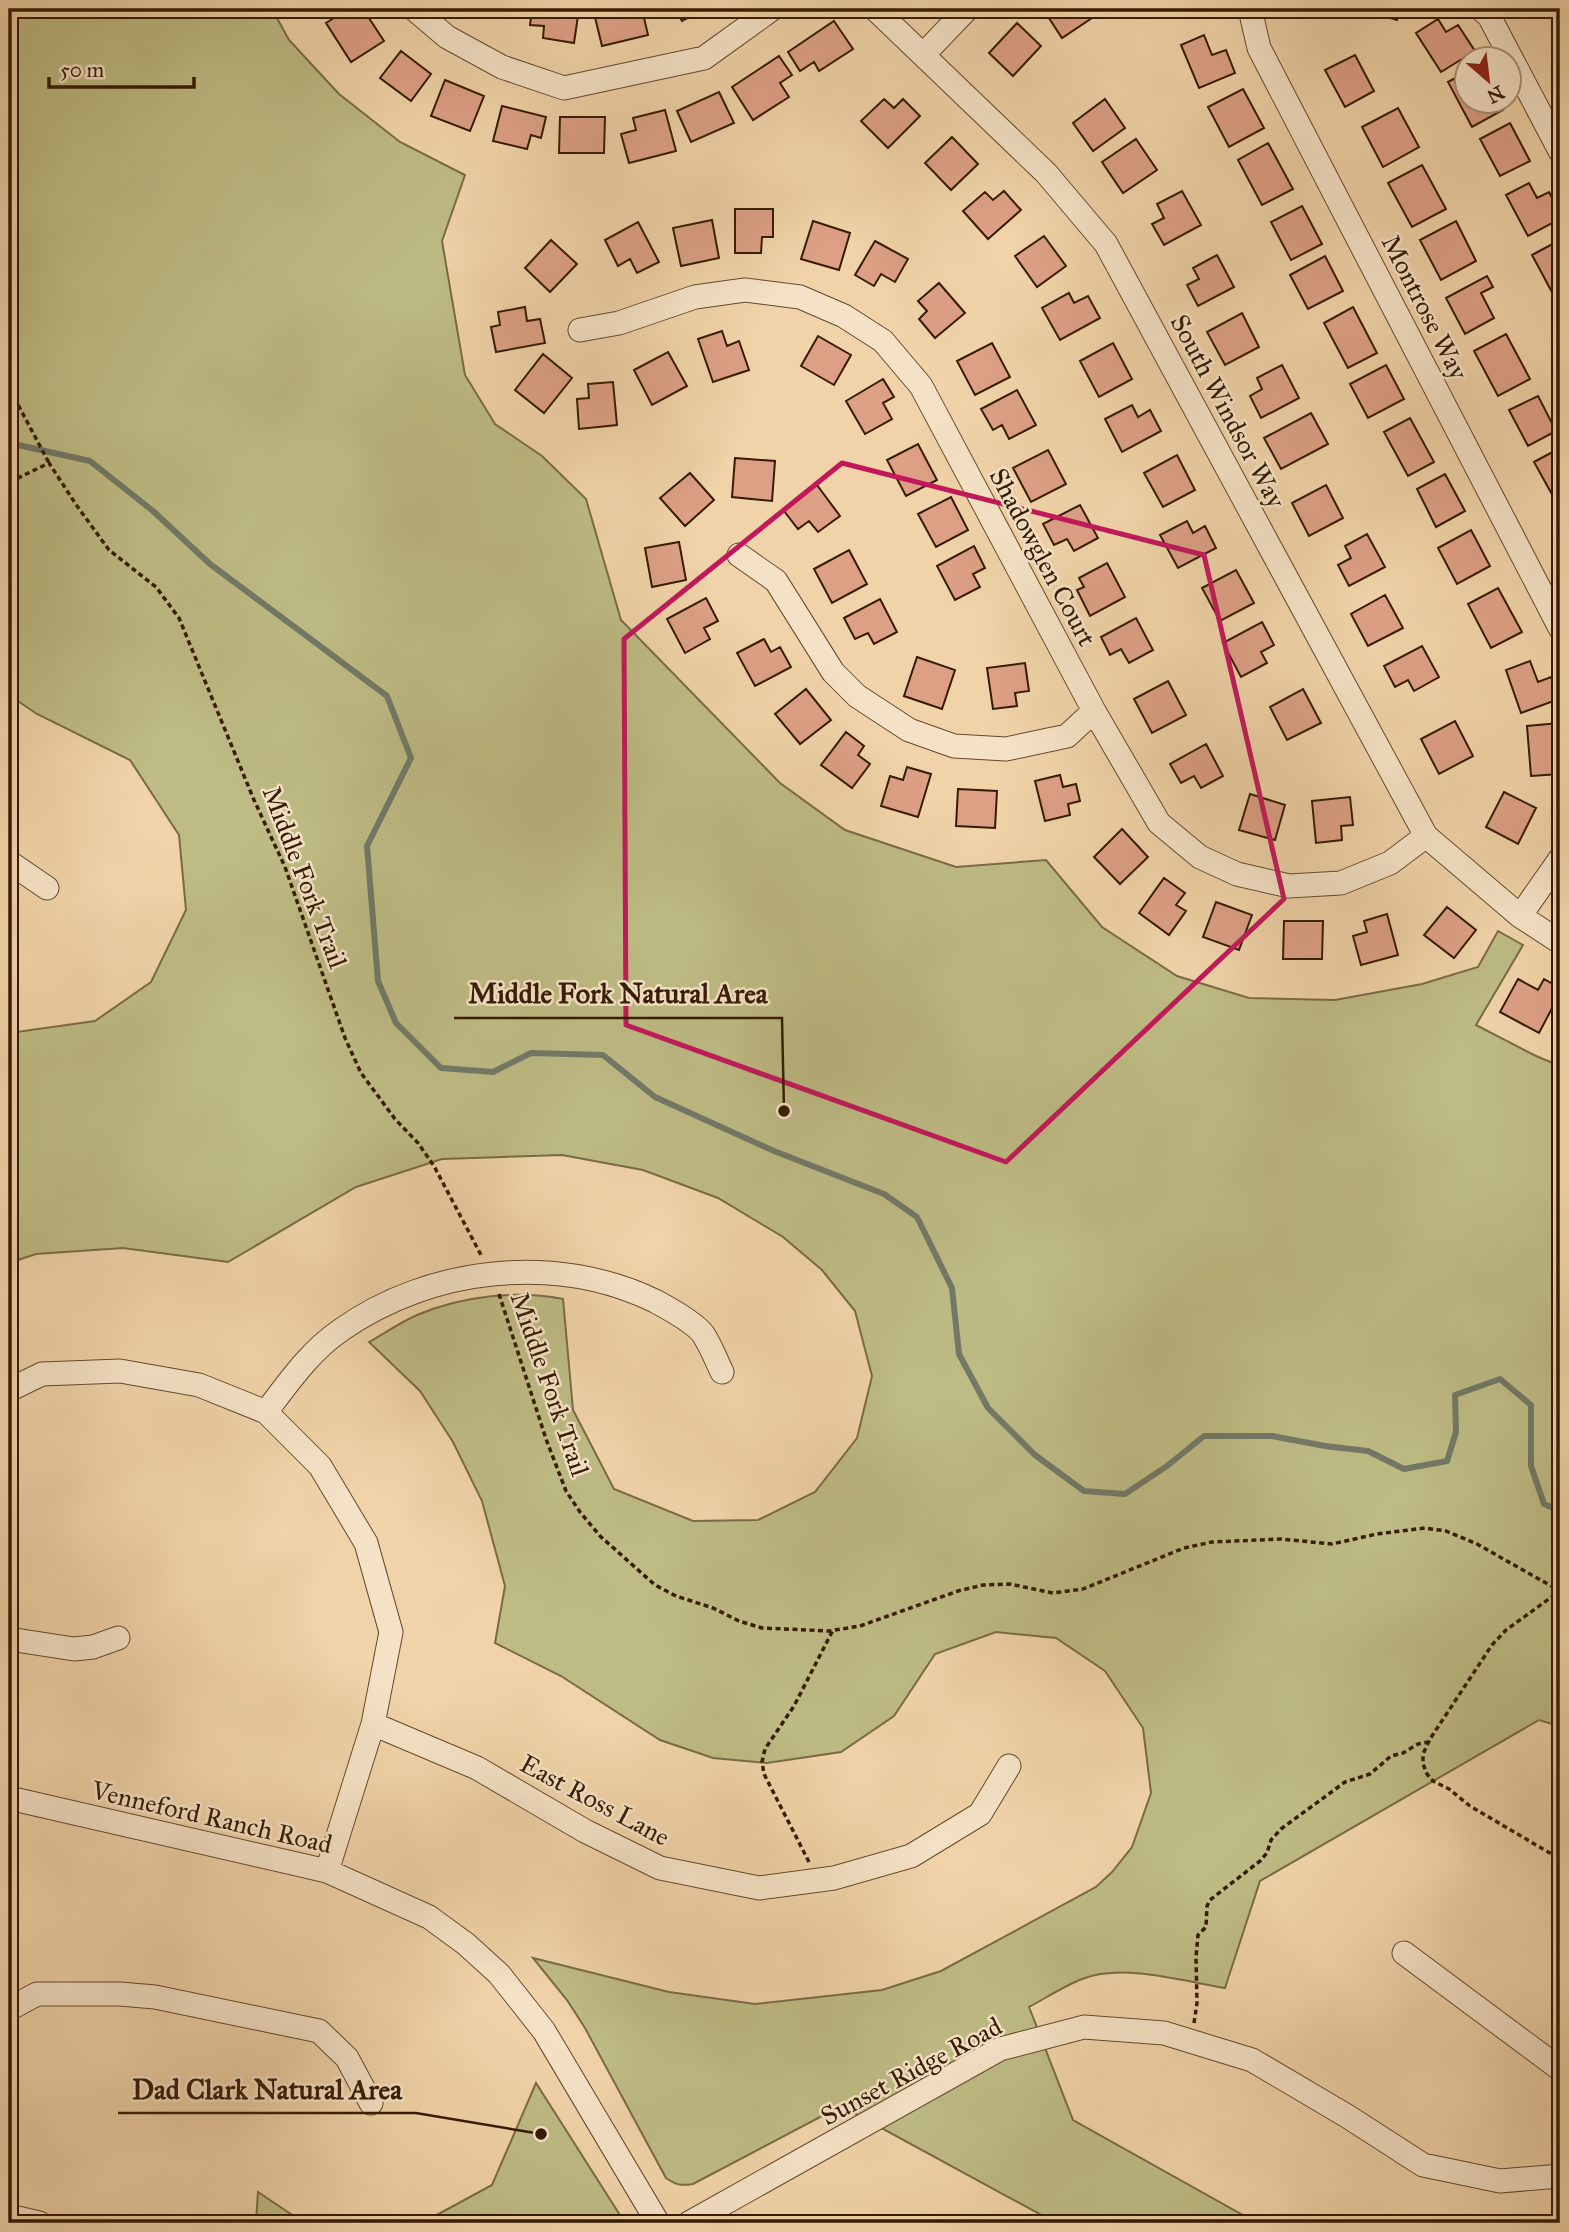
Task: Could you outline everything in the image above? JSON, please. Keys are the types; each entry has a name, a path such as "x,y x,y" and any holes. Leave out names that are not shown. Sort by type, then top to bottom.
{"street":[{"path":"414,9 447,37 502,67 564,88 704,58 772,9"},
{"name":"South Windsor Way","path":"876,9 1045,173 1106,244 1426,836"},
{"path":"923,55 967,9"},
{"name":"Montrose Way","path":"1250,9 1259,48 1560,628"},
{"path":"1481,9 1489,16 1560,151"},
{"name":"Shadowglen Court","path":"580,330 619,323 695,297 745,290 800,297 844,316 883,341 921,386 1094,711 1159,823 1200,857 1237,874 1289,886 1341,883 1390,863 1426,836"},
{"path":"739,555 776,581 832,672 856,696 909,730 954,746 1006,749 1068,736 1094,711"},
{"path":"1426,836 1520,916 1560,942"},
{"path":"1520,916 1560,859"},
{"path":"9,862 47,888"},
{"path":"266,1412 305,1361 340,1330 382,1305 436,1284 489,1274 537,1273 590,1279 630,1289 667,1307 702,1332 722,1372"},
{"path":"9,1390 41,1374 120,1371 199,1385 266,1412 320,1466 366,1543 391,1632 373,1724 327,1871"},
{"path":"9,1639 74,1649 93,1647 118,1638"},
{"name":"East Ross Lane","path":"373,1724 477,1768 586,1831 660,1868 759,1888 834,1878 911,1856 980,1814 1009,1766"},
{"name":"Venneford Ranch Road","path":"9,1798 327,1871 429,1917 466,1944 499,1975 544,2031 658,2223"},
{"path":"1404,1953 1560,2069"},
{"path":"9,2009 37,1994 120,1994 155,1997 319,2031 347,2057 371,2103"},
{"name":"Sunset Ridge Road","path":"689,2223 1000,2049 1084,2027 1164,2033 1251,2060 1347,2116 1423,2165 1500,2181 1560,2176"},
{"path":"9,2216 38,2223"}],"path":[{"name":"Middle Fork Trail","path":"9,391 76,506 109,550 156,587 179,618 254,800 285,867 345,1038 361,1073 435,1166 504,1305 533,1401 566,1491 600,1536 655,1586 762,1628 833,1630 860,1626 983,1584 1010,1584 1053,1593 1083,1590 1184,1548 1212,1542 1281,1539 1332,1544 1377,1534 1424,1528 1446,1531 1476,1544 1560,1591"},
{"path":"9,479 16,479 49,463"},
{"path":"1560,1591 1506,1630 1492,1646 1428,1742 1423,1754 1423,1764 1433,1781 1560,1859"},
{"path":"817,1880 764,1774 761,1762 765,1749 794,1706 833,1630"},
{"path":"1191,2041 1197,2003 1198,1935 1206,1927 1210,1899 1261,1861 1271,1840 1294,1819 1312,1809 1345,1783 1370,1774 1391,1756 1428,1742"}],"highlighted area":[{"path":"842,463 1204,555 1284,899 1006,1162 626,1025 624,639"}],"shaded area":[{"path":"9,9 272,9 289,40 339,94 400,142 465,175 442,241 465,375 495,424 542,456 586,499 621,620 780,783 845,830 956,867 1046,860 1102,927 1177,976 1249,998 1335,1000 1422,984 1478,967 1498,931 1523,945 1476,1025 1560,1066 1560,1719 1552,1724 1539,1720 1260,1881 1225,1988 1153,1975 1116,1973 1082,1979 1029,2007 1073,2120 1257,2223 1056,2223 841,2106 693,2184 676,2184 666,2178 585,2028 567,2000 533,1958 669,1992 755,2004 882,1990 941,1971 1096,1887 1132,1847 1151,1793 1143,1728 1105,1671 1056,1638 996,1632 935,1654 894,1716 841,1752 767,1763 713,1758 660,1740 561,1676 495,1643 505,1586 482,1501 453,1442 420,1391 369,1342 434,1308 470,1299 526,1295 563,1299 573,1410 614,1489 693,1521 758,1520 815,1492 857,1438 872,1376 855,1311 822,1270 783,1237 718,1198 643,1170 562,1155 442,1159 356,1187 228,1262 123,1248 36,1254 9,1263 9,1033 95,1021 151,982 186,910 179,835 130,760 37,714 9,695"},
{"path":"536,2083 625,2223 422,2223 492,2185"},
{"path":"258,2192 304,2223 256,2223"}],"building":[{"path":"348,9 363,9 384,41 351,62 326,23"},
{"path":"532,9 579,9 574,43 543,38 544,26 530,25"},
{"path":"593,9 642,9 648,35 602,46"},
{"path":"675,9 705,9 682,21"},
{"path":"1043,9 1090,9 1095,16 1062,38"},
{"path":"1359,9 1400,9 1397,20"},
{"path":"1438,19 1446,32 1458,25 1472,46 1454,46 1454,64 1441,72 1416,33"},
{"path":"834,21 853,49 819,71 814,62 800,71 788,52"},
{"path":"1017,23 1041,46 1013,76 989,53"},
{"path":"1204,35 1212,55 1226,50 1235,73 1199,88 1181,45"},
{"path":"401,51 431,74 411,101 380,78"},
{"path":"1355,55 1374,91 1345,107 1325,70"},
{"path":"779,56 792,75 780,83 789,97 753,120 732,87"},
{"path":"1454,79 1454,93 1448,82"},
{"path":"445,80 484,96 470,131 431,116"},
{"path":"1243,89 1264,128 1229,147 1208,107"},
{"path":"719,92 734,123 691,142 677,111"},
{"path":"884,99 894,108 903,99 920,116 888,148 861,121"},
{"path":"1105,99 1125,128 1093,151 1073,123"},
{"path":"502,106 546,117 541,138 531,135 527,149 493,141"},
{"path":"1398,108 1419,147 1383,167 1362,127"},
{"path":"665,110 676,151 629,163 621,134 636,130 633,118"},
{"path":"1466,116 1492,116 1472,127"},
{"path":"560,117 605,117 604,153 559,153"},
{"path":"1510,123 1530,161 1500,176 1480,139"},
{"path":"952,137 978,164 951,190 925,163"},
{"path":"1136,139 1157,170 1123,193 1102,162"},
{"path":"1268,143 1293,189 1262,205 1238,160"},
{"path":"1422,165 1446,209 1412,227 1388,183"},
{"path":"1529,183 1537,198 1549,192 1560,219 1528,236 1506,195"},
{"path":"1004,191 1021,210 988,239 963,211 985,192 993,200"},
{"path":"1182,191 1201,225 1164,245 1152,224 1164,218 1157,204"},
{"path":"1302,206 1322,244 1291,260 1271,222"},
{"path":"735,209 773,209 773,237 762,237 761,253 735,253"},
{"path":"712,220 719,258 681,266 673,228"},
{"path":"813,221 850,233 839,270 801,259"},
{"path":"1456,221 1476,261 1441,280 1420,240"},
{"path":"638,222 659,262 637,273 630,259 618,266 605,240"},
{"path":"1044,236 1066,266 1037,287 1015,256"},
{"path":"551,240 577,264 550,292 525,268"},
{"path":"1560,240 1560,290 1553,294 1532,255"},
{"path":"875,241 908,259 895,282 881,274 874,286 855,275"},
{"path":"1217,255 1234,287 1198,306 1187,285 1199,279 1193,268"},
{"path":"1325,256 1343,291 1308,309 1290,275"},
{"path":"1487,276 1493,287 1481,293 1494,318 1465,334 1446,298"},
{"path":"939,283 965,313 935,338 919,319 927,311 918,301"},
{"path":"1069,293 1074,303 1088,296 1100,318 1060,340 1042,308"},
{"path":"525,307 527,321 540,319 545,343 496,352 491,327 500,325 498,312"},
{"path":"1353,307 1377,353 1348,368 1324,323"},
{"path":"1242,313 1259,347 1225,365 1207,332"},
{"path":"722,331 727,346 739,341 749,370 713,382 698,339"},
{"path":"1506,334 1530,379 1498,396 1474,351"},
{"path":"818,336 851,355 834,385 801,366"},
{"path":"992,343 1010,377 975,395 957,361"},
{"path":"1113,343 1132,379 1099,397 1080,361"},
{"path":"668,352 687,386 652,405 634,370"},
{"path":"543,354 572,378 544,413 515,390"},
{"path":"1282,365 1299,398 1261,418 1250,396 1262,389 1257,378"},
{"path":"1386,365 1404,399 1368,418 1350,384"},
{"path":"883,379 894,397 883,403 892,419 865,434 846,401"},
{"path":"613,382 617,425 579,429 577,399 589,398 588,384"},
{"path":"1017,390 1036,425 1009,439 1002,425 993,430 981,409"},
{"path":"1538,396 1556,431 1528,446 1509,410"},
{"path":"1132,405 1138,417 1150,410 1161,431 1122,452 1105,419"},
{"path":"1311,413 1328,444 1281,469 1264,438"},
{"path":"1410,418 1434,462 1408,476 1384,432"},
{"path":"918,444 937,480 906,496 887,460"},
{"path":"1560,448 1560,507 1559,507 1534,462"},
{"path":"1048,450 1066,484 1031,502 1013,468"},
{"path":"1177,455 1195,490 1163,507 1144,473"},
{"path":"735,458 775,461 772,501 732,497"},
{"path":"690,473 714,500 685,526 660,498"},
{"path":"1445,474 1465,511 1436,527 1417,489"},
{"path":"817,485 840,516 818,532 809,521 798,529 784,511"},
{"path":"1326,485 1343,518 1309,536 1292,503"},
{"path":"951,497 968,530 936,547 918,514"},
{"path":"1080,505 1098,538 1074,551 1067,539 1054,545 1043,524"},
{"path":"1187,521 1193,533 1205,526 1216,548 1178,568 1160,535"},
{"path":"1471,530 1490,566 1457,584 1438,548"},
{"path":"1367,534 1385,567 1349,586 1338,565 1351,558 1345,546"},
{"path":"679,542 686,580 652,587 645,548"},
{"path":"974,546 985,568 973,574 980,587 955,600 937,566"},
{"path":"849,550 867,584 832,603 814,569"},
{"path":"1107,563 1125,597 1090,616 1077,590 1084,587 1079,578"},
{"path":"1236,570 1254,603 1220,621 1202,588"},
{"path":"1498,588 1522,632 1491,648 1468,604"},
{"path":"1385,595 1403,628 1368,646 1351,614"},
{"path":"706,598 718,621 704,628 710,639 685,653 667,619"},
{"path":"880,599 897,632 874,644 868,633 855,639 844,618"},
{"path":"1136,618 1153,650 1129,663 1121,649 1110,655 1101,637"},
{"path":"1262,622 1274,645 1261,652 1267,663 1241,677 1223,643"},
{"path":"764,639 771,652 780,647 791,667 755,686 737,653"},
{"path":"1422,646 1439,677 1414,691 1408,680 1395,687 1384,666"},
{"path":"917,657 955,670 942,709 904,696"},
{"path":"1530,661 1538,682 1551,677 1559,699 1521,713 1506,670"},
{"path":"1025,663 1029,691 1015,693 1017,706 993,709 987,668"},
{"path":"1168,681 1186,715 1152,733 1134,699"},
{"path":"806,689 831,720 800,744 775,714"},
{"path":"1303,689 1321,723 1287,740 1270,707"},
{"path":"1455,721 1473,756 1439,774 1421,739"},
{"path":"1559,723 1560,774 1531,776 1527,726"},
{"path":"846,732 864,746 858,755 870,764 852,788 821,765"},
{"path":"1206,744 1223,776 1201,788 1194,776 1181,783 1170,764"},
{"path":"907,767 931,774 918,817 881,806 890,776 903,780"},
{"path":"1060,775 1063,787 1076,784 1080,801 1068,804 1070,815 1045,821 1035,781"},
{"path":"958,789 997,791 995,828 956,826"},
{"path":"1504,792 1536,808 1518,844 1486,827"},
{"path":"1250,794 1285,805 1275,840 1239,830"},
{"path":"1350,797 1353,825 1341,826 1342,840 1316,843 1312,801"},
{"path":"1122,829 1148,857 1120,884 1094,857"},
{"path":"1164,878 1185,893 1176,905 1186,911 1169,935 1139,913"},
{"path":"1216,902 1252,915 1239,950 1203,937"},
{"path":"1447,907 1476,930 1454,958 1424,935"},
{"path":"1387,914 1398,955 1361,965 1353,936 1367,932 1364,921"},
{"path":"1284,921 1323,921 1322,959 1283,959"},
{"path":"1518,979 1538,990 1544,979 1560,988 1560,993 1539,1033 1500,1012"}],"waterway":[{"path":"9,443 90,461 153,511 210,564 387,696 411,758 367,846 378,981 396,1023 441,1068 493,1072 531,1053 603,1055 655,1097 774,1151 884,1194 917,1217 952,1288 959,1354 988,1408 1035,1455 1084,1491 1125,1494 1167,1466 1204,1436 1272,1436 1368,1451 1404,1469 1447,1461 1456,1432 1455,1395 1500,1379 1531,1405 1531,1466 1544,1504 1560,1511"}],"place":[{"name":"Middle Fork Natural Area","path":"784,1111"},
{"name":"Dad Clark Natural Area","path":"541,2134"}]}
